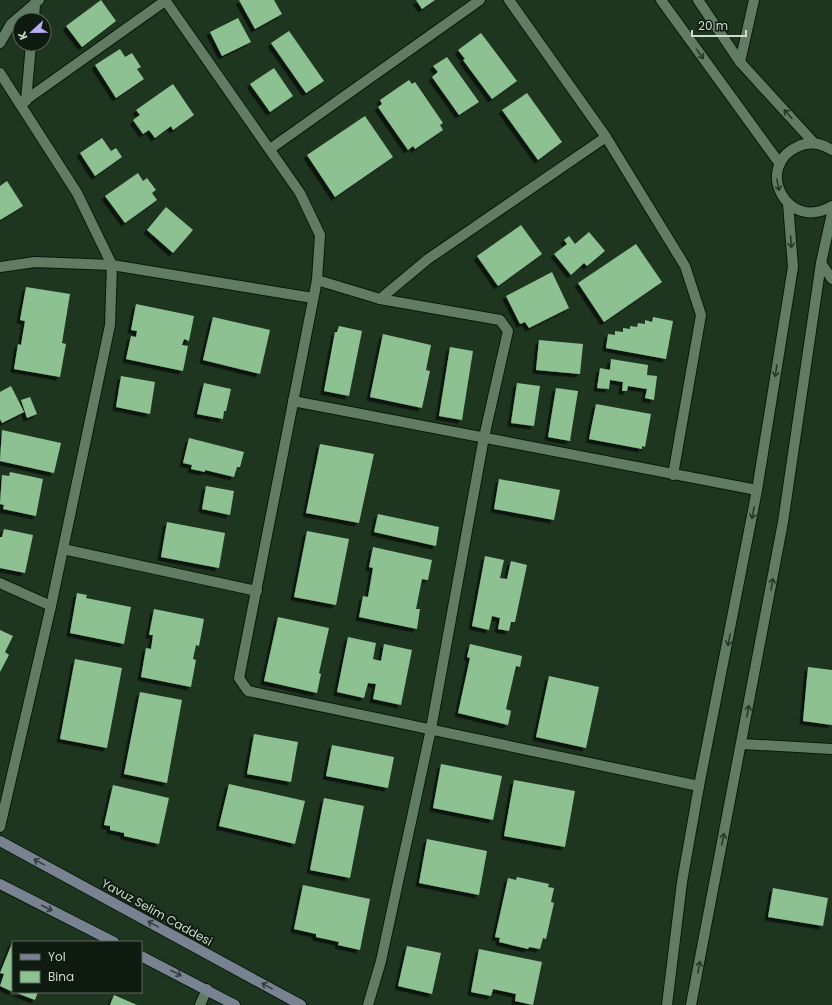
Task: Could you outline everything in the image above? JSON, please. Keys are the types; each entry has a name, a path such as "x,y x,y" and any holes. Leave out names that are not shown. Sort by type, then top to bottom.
{"main road":[{"name":"Yavuz Selim Caddesi","path":"0,841 301,1005"},
{"path":"0,884 112,941"},
{"path":"142,956 207,989 235,1005"}],"street":[{"path":"270,149 480,0"},
{"path":"509,0 606,137 685,266 701,315 673,475"},
{"path":"661,0 780,164"},
{"path":"698,0 740,62 814,143"},
{"path":"740,62 754,0"},
{"path":"35,12 37,1"},
{"path":"0,43 11,24 37,1"},
{"path":"23,102 165,1 300,192 320,235 317,280 239,678 248,691 699,786"},
{"path":"23,102 30,52"},
{"path":"0,73 23,102 77,193 112,265 110,325 51,606 0,827"},
{"path":"380,299 428,259 606,137"},
{"path":"832,150 826,146 814,143 802,144 791,149 780,164 777,179 779,190 788,203 802,212 814,213 824,211 832,206"},
{"path":"667,1005 682,882 699,786 757,490 793,267 788,203"},
{"path":"691,1005 742,744 783,522 821,263 832,213"},
{"path":"0,267 35,262 112,265 313,298"},
{"path":"821,263 832,279"},
{"path":"317,280 380,299 500,320 508,331 484,437 431,729 381,961 368,1005"},
{"path":"293,401 757,490"},
{"path":"63,549 257,591"},
{"path":"0,583 51,606"},
{"path":"742,744 832,749"},
{"path":"200,1005 207,989"}],"building":[{"path":"101,0 116,21 82,47 66,26"},
{"path":"239,0 274,0 282,14 255,29"},
{"path":"416,0 435,0 422,9"},
{"path":"238,18 251,42 222,56 210,32"},
{"path":"289,31 324,81 306,93 271,43"},
{"path":"481,33 517,81 492,99 463,60 465,59 458,50"},
{"path":"120,49 125,57 132,53 141,67 137,69 144,79 116,98 95,65"},
{"path":"447,57 479,102 459,115 432,77 438,72 433,66"},
{"path":"274,68 293,96 270,112 250,84"},
{"path":"409,80 412,84 415,82 443,123 440,125 443,130 415,149 413,146 408,150 378,107 382,104 380,100"},
{"path":"173,84 194,115 173,130 171,126 155,138 149,130 143,134 133,120 140,115 136,110"},
{"path":"527,93 562,142 538,160 502,110"},
{"path":"365,116 393,157 335,197 307,155"},
{"path":"102,138 111,151 116,148 122,157 95,176 80,153"},
{"path":"138,173 143,181 147,178 156,190 152,193 157,200 125,223 105,196"},
{"path":"7,181 23,206 0,220 0,186"},
{"path":"166,207 193,230 173,253 147,230"},
{"path":"521,225 542,254 498,286 477,256"},
{"path":"589,232 605,251 587,266 584,263 571,275 554,254 567,244 564,240 569,236 575,244"},
{"path":"636,244 662,282 604,322 578,283"},
{"path":"552,272 569,308 529,328 525,322 520,324 506,296"},
{"path":"26,287 70,294 62,343 66,344 60,377 14,369 18,344 21,345 25,321 20,320"},
{"path":"136,304 194,316 189,341 184,339 182,345 188,346 183,371 126,359 131,336 136,337 137,331 131,330"},
{"path":"213,317 270,330 260,374 203,360"},
{"path":"653,317 673,321 666,359 606,348 608,334 615,335 615,331 623,332 623,328 630,329 630,326 637,327 638,323 645,324 645,320 652,322"},
{"path":"339,326 362,331 349,396 324,391 335,332 337,332"},
{"path":"383,334 431,345 426,370 430,371 422,408 370,397"},
{"path":"539,340 583,344 580,374 536,370"},
{"path":"450,347 473,351 462,420 439,416"},
{"path":"611,359 648,365 647,375 657,376 654,400 645,398 647,389 628,386 627,391 622,391 623,382 610,380 609,389 597,388 600,368 610,370"},
{"path":"121,376 155,382 150,414 116,407"},
{"path":"204,383 231,389 223,419 197,414"},
{"path":"517,383 540,386 534,426 511,423"},
{"path":"11,386 24,412 2,423 0,419 0,392"},
{"path":"556,388 578,391 570,441 548,437"},
{"path":"30,397 37,414 27,418 21,400"},
{"path":"596,404 651,414 645,447 642,446 642,449 589,439"},
{"path":"2,430 61,443 54,473 0,461"},
{"path":"189,438 244,452 240,467 237,467 234,477 205,470 205,472 191,469 192,465 183,463"},
{"path":"320,444 374,454 359,523 306,513"},
{"path":"10,472 43,479 36,516 3,509 4,505 0,504 2,475 9,476"},
{"path":"499,479 560,490 554,520 494,509"},
{"path":"206,486 234,491 230,515 202,509"},
{"path":"378,514 439,527 436,546 374,532"},
{"path":"167,522 225,533 219,568 161,557"},
{"path":"4,529 33,535 25,573 0,568 0,537 2,537"},
{"path":"307,531 349,539 336,605 294,597"},
{"path":"373,547 432,560 428,580 422,579 416,609 420,609 417,629 359,617 363,596 368,597 373,568 369,567"},
{"path":"485,556 504,560 500,578 507,579 511,561 527,565 515,622 511,622 509,631 498,629 500,618 492,616 489,630 472,626"},
{"path":"77,593 87,595 86,598 131,607 124,644 70,633"},
{"path":"154,609 204,619 199,646 196,645 193,659 196,660 191,687 141,677 146,648 151,649 153,635 149,635"},
{"path":"278,617 329,628 319,673 321,674 317,693 264,681"},
{"path":"0,630 13,636 5,652 9,655 0,672"},
{"path":"348,637 376,643 373,659 381,661 384,644 412,650 401,705 373,699 376,684 368,683 364,698 337,692"},
{"path":"470,644 522,656 520,667 516,666 506,709 511,711 508,725 458,713 470,658 467,657"},
{"path":"75,659 122,668 107,748 60,739"},
{"path":"808,667 832,670 832,725 803,721"},
{"path":"549,676 599,687 586,748 536,737"},
{"path":"140,692 182,700 167,783 124,774"},
{"path":"254,734 298,742 291,782 247,774"},
{"path":"332,745 394,757 388,788 326,776"},
{"path":"441,764 502,776 493,820 433,808"},
{"path":"514,780 575,791 565,847 504,836"},
{"path":"229,784 305,801 295,844 219,826"},
{"path":"113,785 169,798 159,844 124,836 124,833 110,830 110,826 104,825"},
{"path":"324,798 364,806 350,878 310,870"},
{"path":"427,839 487,851 479,895 419,883"},
{"path":"517,877 549,884 548,887 554,888 551,902 554,903 546,939 543,938 540,949 529,947 528,949 499,942 500,938 495,937 508,878 516,880"},
{"path":"303,885 370,899 360,950 338,945 339,942 316,937 316,934 294,929"},
{"path":"773,888 828,898 823,926 768,917"},
{"path":"12,943 12,992 0,986 4,974 0,973"},
{"path":"407,946 441,953 432,994 398,986"},
{"path":"479,949 542,962 533,1005 515,1001 516,994 493,989 491,996 471,992"},
{"path":"17,993 38,993 35,1000"},
{"path":"114,995 137,1005 110,1005"}]}
